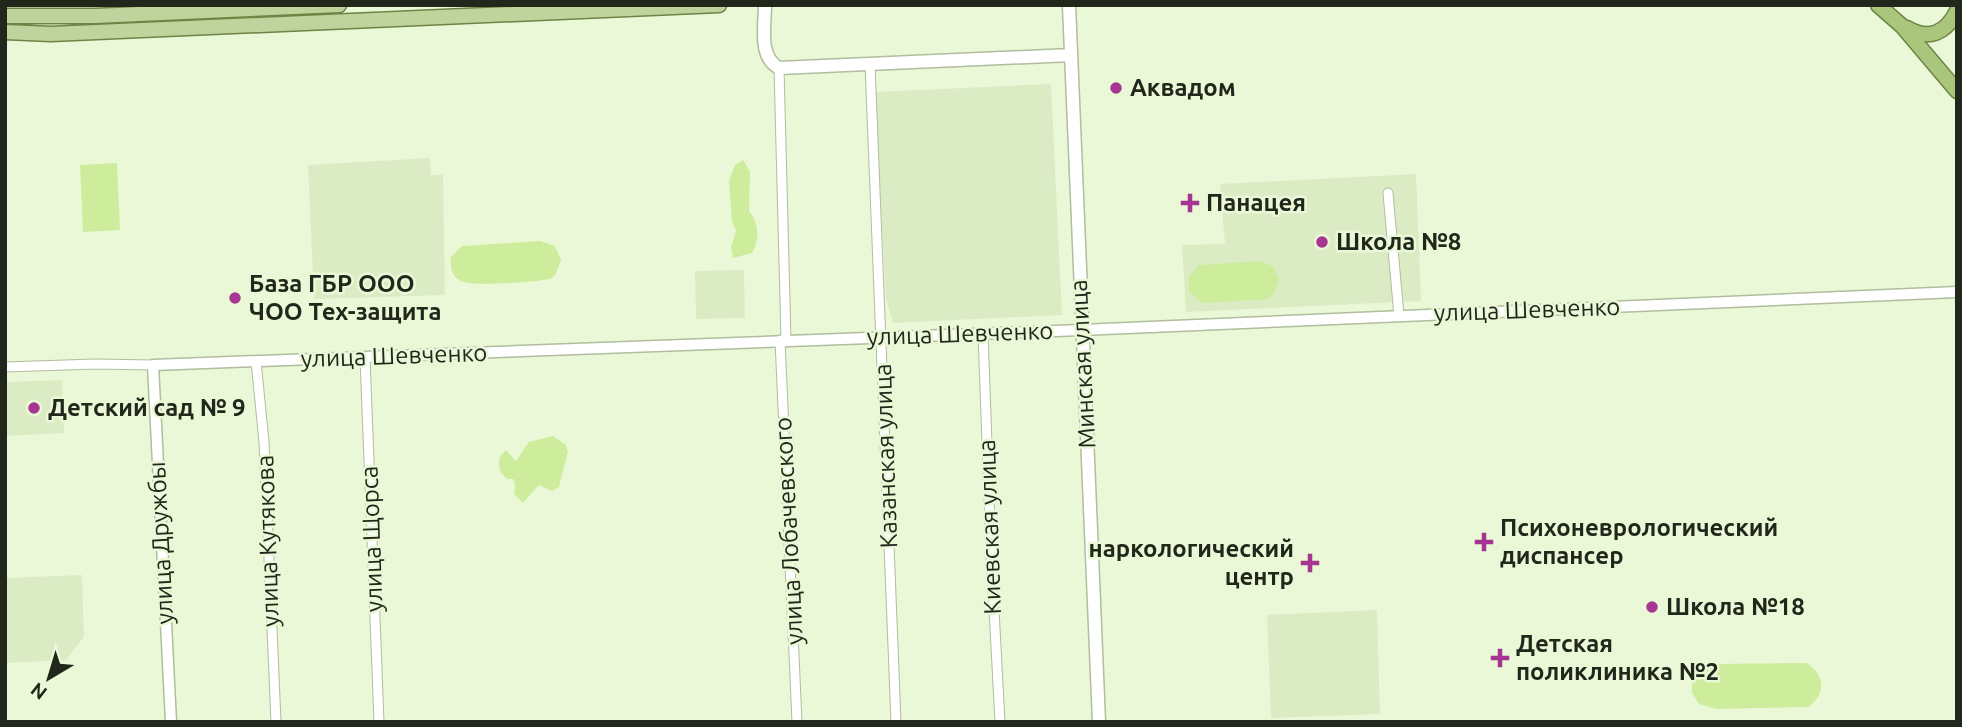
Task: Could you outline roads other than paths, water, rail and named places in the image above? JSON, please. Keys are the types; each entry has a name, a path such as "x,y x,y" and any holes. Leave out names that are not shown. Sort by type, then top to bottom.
{"highway":[{"path":"1878,5 1902,26 1957,91"},
{"path":"1902,26 1916,34 1927,36 1945,28 1957,11"}],"main road":[{"path":"5,16 124,15 339,5"},
{"path":"5,32 51,34 719,5"},
{"path":"765,5 765,49 767,58 779,68 1071,55"},
{"name":"Минская улица","path":"1069,5 1099,722"}],"street":[{"name":"Казанская улица","path":"870,64 895,722"},
{"name":"улица Лобачевского","path":"779,68 783,340 797,722"},
{"path":"1388,193 1399,316"},
{"name":"улица Шевченко","path":"5,367 153,365 1081,330 1957,292"},
{"name":"Киевская улица","path":"983,332 1000,722"},
{"name":"улица Щорса","path":"365,357 379,722"},
{"name":"улица Кутякова","path":"256,361 264,442 276,722"},
{"name":"улица Дружбы","path":"153,365 171,722"}],"place":[{"name":"Аквадом","path":"1116,88"},
{"name":"Панацея","path":"1190,203"},
{"name":"Школа №8","path":"1322,242"},
{"name":"База ГБР ООО ЧОО Тех-защита","path":"235,298"},
{"name":"Детский сад № 9","path":"34,408"},
{"name":"Психоневрологический диспансер","path":"1484,542"},
{"name":"наркологический центр","path":"1310,563"},
{"name":"Школа №18","path":"1652,607"},
{"name":"Детская поликлиника №2","path":"1500,658"}]}
